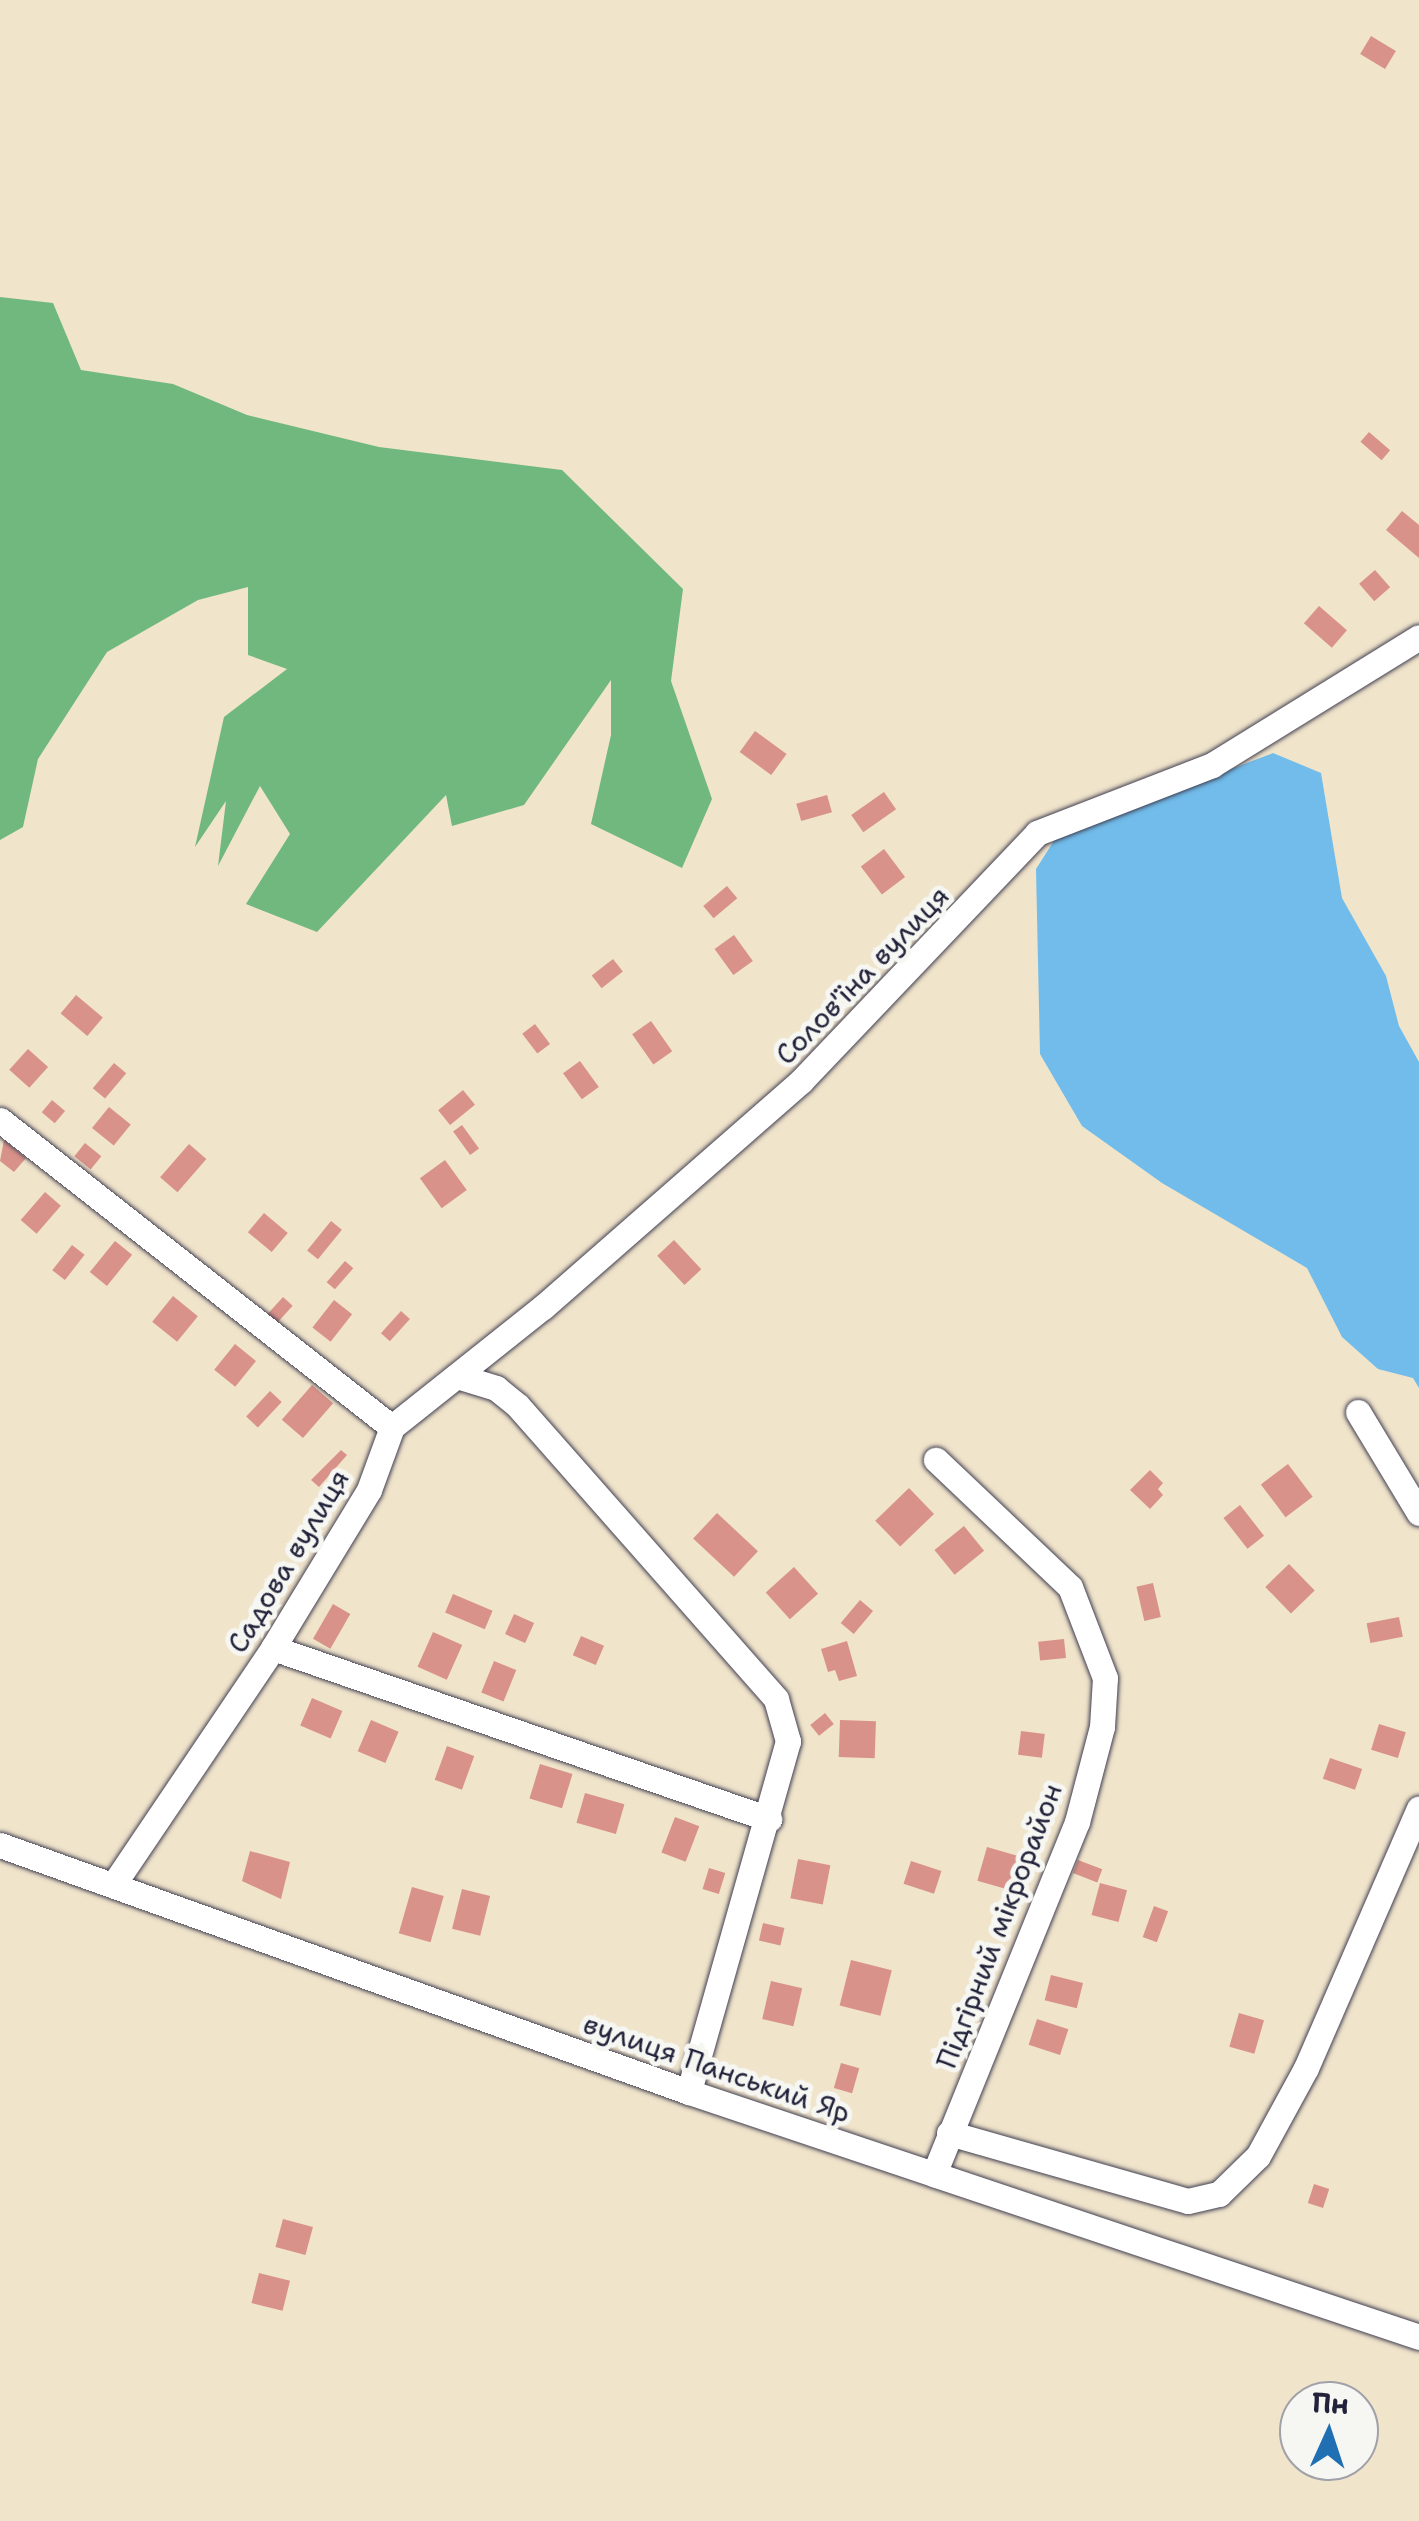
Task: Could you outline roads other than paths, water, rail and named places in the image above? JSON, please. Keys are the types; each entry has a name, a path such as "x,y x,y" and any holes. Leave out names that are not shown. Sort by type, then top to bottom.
{"street":[{"name":"Солов'їна вулиця","path":"392,1428 801,1081 1037,833 1212,765 1419,637"},
{"path":"0,1120 392,1428"},
{"path":"457,1376 496,1388 518,1406 776,1699 788,1740 769,1819 689,2092"},
{"path":"1358,1412 1419,1513"},
{"name":"Садова вулиця","path":"113,1885 273,1648 369,1490 392,1428"},
{"name":"Підгірний мікрорайон","path":"934,2174 1077,1822 1102,1727 1105,1678 1070,1586 936,1460"},
{"path":"273,1648 769,1819"},
{"path":"950,2133 1188,2202 1219,2194 1258,2156 1306,2068 1419,1808"},
{"name":"вулиця Панський Яр","path":"0,1845 689,2092 1419,2337"}],"water":[{"path":"1273,753 1321,773 1342,898 1386,976 1399,1026 1419,1062 1419,1388 1413,1378 1378,1369 1342,1337 1307,1268 1162,1183 1082,1126 1040,1054 1036,869 1057,836"}]}
